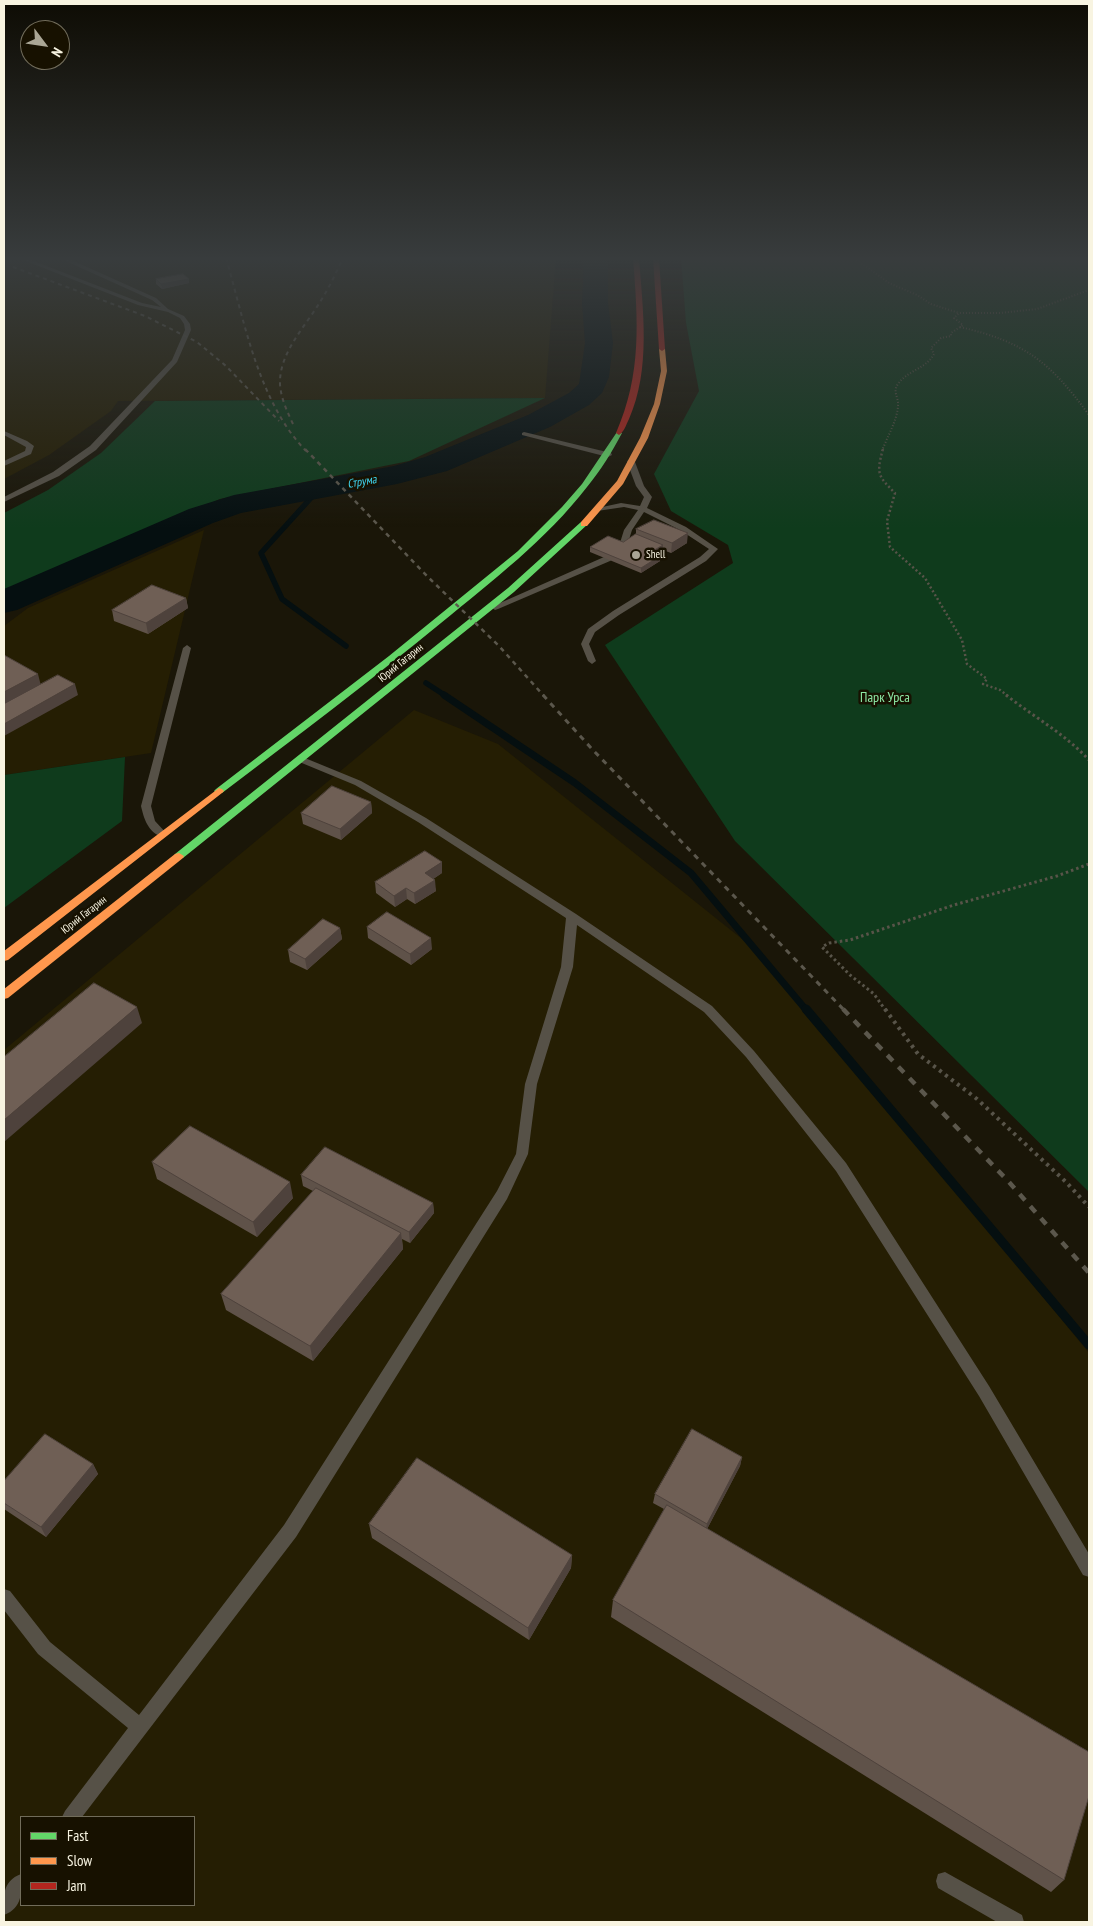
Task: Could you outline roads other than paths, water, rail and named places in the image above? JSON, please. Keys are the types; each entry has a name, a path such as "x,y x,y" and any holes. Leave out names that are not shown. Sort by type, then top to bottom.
{"street":[{"name":"Юрий Гагарин","path":"4,957 400,653 493,576 543,531 588,485 608,455 628,414 637,388 641,348"},
{"name":"Юрий Гагарин","path":"4,994 486,610 579,530 620,482 644,438 657,404 664,371 662,348"}],"lane":[{"path":"4,500 56,474 93,448 164,375 175,361 181,348"},
{"path":"4,433 30,446 28,452 4,464"},
{"path":"524,434 608,455"},
{"path":"486,610 528,594 607,559 622,547 628,530 643,509 648,497 640,486 631,462"},
{"path":"592,661 585,644 590,631 703,559 714,549 700,538 643,509 626,505 597,509"},
{"path":"162,834 150,822 146,806 187,648"},
{"path":"300,759 358,783 422,820 572,917 708,1009 750,1054 835,1159 984,1391 1089,1569"},
{"path":"72,1816 290,1531 502,1195 522,1154 531,1084 567,967 572,917"},
{"path":"4,1597 44,1648 140,1727"},
{"path":"945,1881 1014,1922"},
{"path":"4,1906 20,1884"}],"waterway":[{"name":"Струма","path":"4,602 201,516 234,505 397,475 436,464 539,421 579,399 592,387 598,348"},
{"path":"320,488 261,553 282,599 346,646"},
{"path":"426,683 446,696"},
{"path":"444,695 575,783 691,873 807,1011"},
{"path":"806,1009 1089,1345"}],"railway":[{"path":"204,348 226,366 279,421"},
{"path":"251,348 276,409 306,451"},
{"path":"290,348 284,362 280,384 285,405 293,424"},
{"path":"305,449 428,577 499,646 544,696"},
{"path":"543,695 592,749 845,1011"},
{"path":"843,1009 1009,1182 1089,1273"}],"place":[{"name":"Shell","path":"636,555"}],"park label":[{"name":"Парк Урса","path":"885,698"}]}
